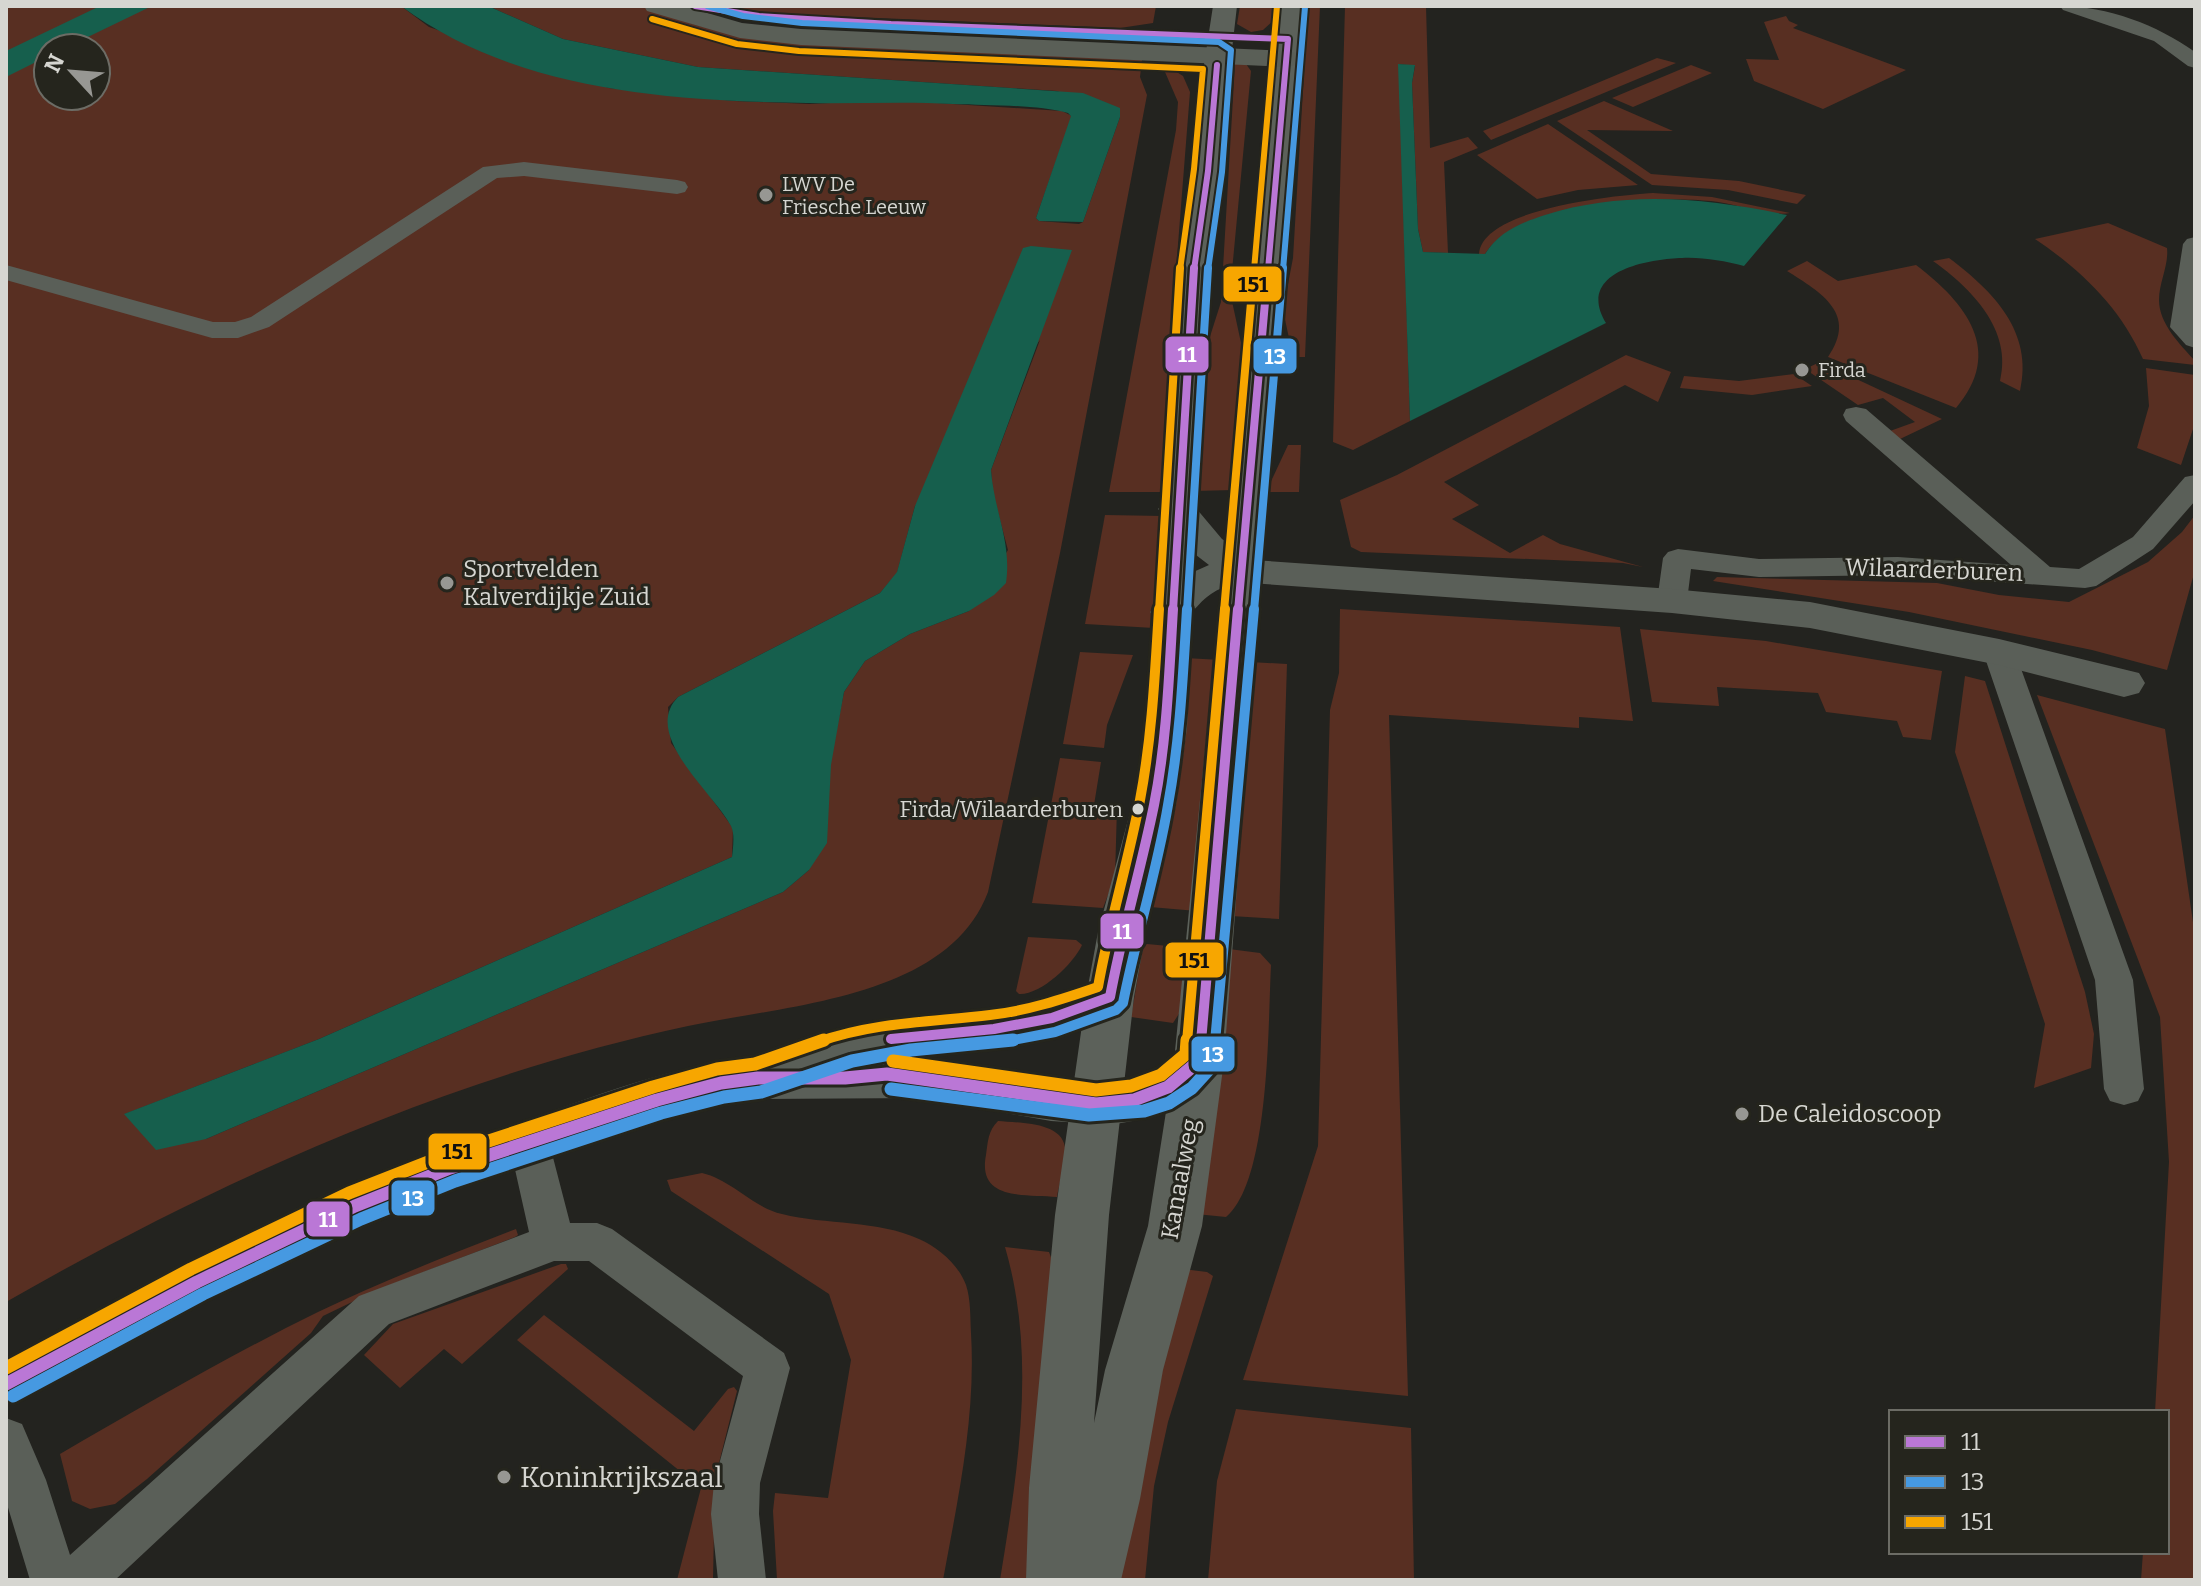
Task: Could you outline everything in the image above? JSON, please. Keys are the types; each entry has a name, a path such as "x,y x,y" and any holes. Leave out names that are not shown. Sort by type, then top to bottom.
{"main road":[{"path":"656,6 740,30 801,37 1219,46"},
{"path":"695,6 733,14 785,18 1287,49"},
{"path":"1058,1580 1059,1488 1070,1337 1096,1104 1122,932 1154,805 1166,728 1170,612 1191,289 1208,171 1225,6"},
{"name":"Kanaalweg","path":"1089,1580 1109,1499 1134,1370 1175,1226 1199,1061 1291,6"}],"street":[{"path":"1177,509 1209,547 1242,570"},
{"path":"1170,612 1196,586 1229,570 1672,601 1810,615 1999,652 2124,683"},
{"path":"758,1078 848,1047 909,1036 994,1029 1052,1018 1110,997"},
{"path":"529,1142 657,1100 721,1083 758,1078 887,1074 1096,1104 1134,1100 1168,1087 1199,1061"}],"lane":[{"path":"2070,6 2161,37 2195,62"},
{"path":"6,272 212,330 238,330 260,322 491,172 524,169 677,187"},
{"path":"2195,244 2183,315 2183,327 2195,340"},
{"path":"1856,415 2041,575"},
{"name":"Wilaarderburen","path":"1672,601 1678,558 1759,568 1898,566 2085,579 2143,543 2195,483"},
{"path":"1999,652 2114,980 2124,1089"},
{"path":"6,1384 197,1282 355,1206 450,1168 529,1142 553,1242"},
{"path":"79,1580 374,1310 553,1242 597,1242 768,1368 737,1483 735,1514 742,1580"},
{"path":"6,1440 23,1480 54,1580"}],"shaded area":[{"name":"Sportvelden Kalverdijkje Zuid","path":"6,6 401,6 429,27 609,88 734,101 810,104 891,100 1062,111 1072,116 1036,218 1039,221 1079,224 1083,222 1120,117 1057,91 698,67 563,39 488,6 640,6 734,34 1142,60 1140,77 1147,95 1060,553 988,892 968,928 938,955 901,976 859,991 815,1003 688,1026 599,1048 423,1104 251,1175 86,1257 6,1302","holes":["1040,340 991,470 993,494 1008,550 969,611 910,634 865,661 844,692 809,870 783,892 206,1139 125,1114 319,1039 732,857 733,828 671,743 668,707 678,697 880,593 897,573 915,506"]},
{"path":"100,6 152,6 98,32 46,32"},
{"path":"401,6 488,6 563,39 698,67 1083,93 1120,108 1120,117 1083,222 1039,221 1036,218 1071,116 1068,113 1011,106 702,99 595,86 543,74 493,57 446,34"},
{"path":"716,6 1156,6 1153,23 1120,28 780,14"},
{"path":"1240,6 1277,6 1276,18 1263,30 1251,32 1237,24"},
{"path":"1308,6 1320,6 1305,357 1293,357 1283,310 1293,258"},
{"path":"1345,6 1426,6 1430,148 1468,137 1478,148 1444,162 1448,253 1423,252 1418,229 1412,83 1415,66 1399,64 1410,421 1353,450 1333,442"},
{"path":"1786,16 1798,25 1793,28 1906,70 1823,109 1754,81 1746,59 1779,60 1764,22"},
{"path":"32,39 32,64 6,77 6,51"},
{"path":"1657,58 1676,63 1491,140 1483,131"},
{"path":"1235,64 1246,64 1251,71 1230,292 1246,366 1234,490 1192,491 1199,371 1221,302"},
{"path":"1398,64 1415,65 1412,83 1418,229 1423,252 1485,254 1504,234 1527,221 1605,202 1696,201 1787,215 1744,266 1682,258 1651,261 1619,272 1607,280 1600,291 1599,306 1606,323 1410,421"},
{"path":"1691,65 1712,73 1633,107 1612,98"},
{"path":"1167,66 1183,76 1190,92 1177,257 1165,492 1109,492 1176,130 1178,102 1165,72"},
{"path":"1604,101 1673,131 1587,130 1651,174 1739,181 1806,195 1797,204 1728,190 1652,185 1557,121"},
{"path":"1548,124 1638,185 1578,190 1537,199 1477,155"},
{"path":"1653,193 1712,197 1790,213 1686,200 1589,206 1526,223 1502,236 1485,254 1479,254 1486,238 1503,225 1526,215 1584,201"},
{"path":"2108,223 2167,248 2159,293 2160,309 2166,325 2195,365 2143,359 2123,323 2098,291 2035,239"},
{"path":"1023,248 1072,250 991,470 1007,554 1006,583 969,611 910,634 865,661 844,692 831,765 827,843 809,870 783,892 206,1139 156,1150 124,1114 319,1039 732,857 731,826 674,746 668,728 669,712 678,697 880,593 897,572 915,506"},
{"path":"1949,258 1981,284 2006,315 2021,350 2023,370 2020,391 2000,381 2000,345 1986,312 1961,284 1933,261"},
{"path":"1807,261 1838,281 1916,265 1950,295 1973,329 1978,348 1977,367 1970,387 1956,408 1828,357 1839,329 1832,306 1787,271"},
{"path":"1626,355 1671,372 1658,402 1625,385 1444,482 1479,505 1452,519 1510,553 1543,535 1560,544 1643,567 1623,563 1361,552 1351,547 1340,500 1397,475"},
{"path":"1820,362 1942,419 1900,439 1890,431 1915,422 1883,398 1858,405 1805,369"},
{"path":"2146,368 2195,375 2195,423 2181,465 2137,448 2149,406"},
{"path":"1794,374 1812,386 1752,395 1680,388 1684,376 1739,381"},
{"path":"1288,445 1301,445 1299,492 1266,492"},
{"path":"1105,515 1163,516 1154,628 1085,624"},
{"path":"2195,515 2195,570 2167,670 2092,650 1909,612 1713,581 1717,577 1937,583 1999,595 2069,602 2148,562 2182,532"},
{"path":"1340,609 1620,627 1633,721 1579,717 1579,728 1389,715 1408,1396 1243,1380 1318,1146 1330,710 1339,673"},
{"path":"1640,629 1766,641 1942,671 1931,740 1903,737 1897,721 1826,712 1818,693 1717,687 1719,706 1652,702"},
{"path":"1080,652 1133,655 1107,725 1104,748 1063,744"},
{"path":"1185,658 1221,660 1197,911 1150,907"},
{"path":"1250,662 1287,664 1279,919 1231,916"},
{"path":"1965,676 1985,681 2085,992 2094,1034 2091,1068 2034,1088 2045,1024 1955,752"},
{"path":"2037,695 2165,729 2195,936 2195,1580 2141,1580 2143,1554 2169,1554 2169,1410 2155,1410 2169,1162 2160,1017"},
{"path":"1060,758 1101,762 1094,805 1117,807 1115,877 1103,908 1032,903"},
{"path":"1028,937 1076,940 1082,945 1071,961 1046,984 1019,994 1016,991"},
{"path":"1147,944 1190,948 1182,1009 1173,1023 1131,1017 1143,947"},
{"path":"1229,949 1260,953 1271,965 1267,1060 1259,1136 1240,1198 1226,1217 1196,1214"},
{"path":"998,1121 1037,1125 1056,1132 1062,1138 1065,1159 1057,1197 1018,1195 996,1188 989,1181 985,1170 987,1145 990,1132"},
{"path":"702,1173 723,1181 771,1211 886,1229 919,1239 947,1258 963,1277 970,1309 971,1396 943,1580 777,1580 773,1511 775,1493 828,1498 851,1360 829,1294 671,1191 667,1180"},
{"path":"516,1229 518,1235 515,1237 377,1290 323,1316 311,1333 115,1504 90,1509 72,1501 60,1454 220,1363 318,1312"},
{"path":"1005,1247 1049,1252 1052,1260 1027,1580 1000,1580 1018,1455 1022,1371 1015,1288"},
{"path":"566,1264 568,1269 462,1364 444,1349 400,1388 364,1355 393,1324"},
{"path":"1183,1269 1207,1272 1213,1276 1168,1422 1154,1486 1145,1580 1120,1580"},
{"path":"544,1315 694,1431 728,1389 734,1387 737,1391 715,1479 713,1580 677,1580 701,1488 517,1340"},
{"path":"1236,1409 1411,1428 1414,1580 1208,1580 1217,1481"}],"transit line":[{"name":"11","path":"6,1384 197,1282 355,1206 450,1168 657,1100 721,1083 758,1078 845,1078 887,1074 1096,1104 1134,1100 1168,1087 1199,1061 1288,39 891,24 759,16 695,6"},
{"name":"13","path":"13,1396 203,1294 361,1219 455,1181 661,1113 724,1097 761,1092 852,1061 911,1050 997,1043 1055,1032 1116,1010 1123,1003 1136,935 1168,808 1180,730 1205,290 1222,172 1231,50 1219,42 802,23 743,16 707,6"},
{"name":"151","path":"893,1061 1096,1090 1131,1086 1161,1075 1186,1054 1277,6"},
{"name":"13","path":"891,1089 1061,1112 1117,1115 1169,1103 1192,1088 1212,1066 1226,940 1305,7"},
{"name":"151","path":"6,1368 191,1269 349,1193 446,1155 653,1087 717,1069 755,1064 844,1033 908,1022 992,1015 1048,1004 1098,987 1108,929 1140,802 1152,727 1177,288 1194,169 1203,69 799,51 737,44 652,19"},
{"name":"11","path":"891,1039 994,1029 1052,1018 1110,997 1122,932 1154,805 1166,728 1191,289 1208,171 1217,65"}],"place":[{"name":"LWV De Friesche Leeuw","path":"766,195"},
{"name":"Firda","path":"1802,370"},
{"name":"Sportvelden Kalverdijkje Zuid","path":"447,583"},
{"name":"Firda/Wilaarderburen","path":"1138,809"},
{"name":"De Caleidoscoop","path":"1742,1114"},
{"name":"Koninkrijkszaal","path":"504,1477"}]}
